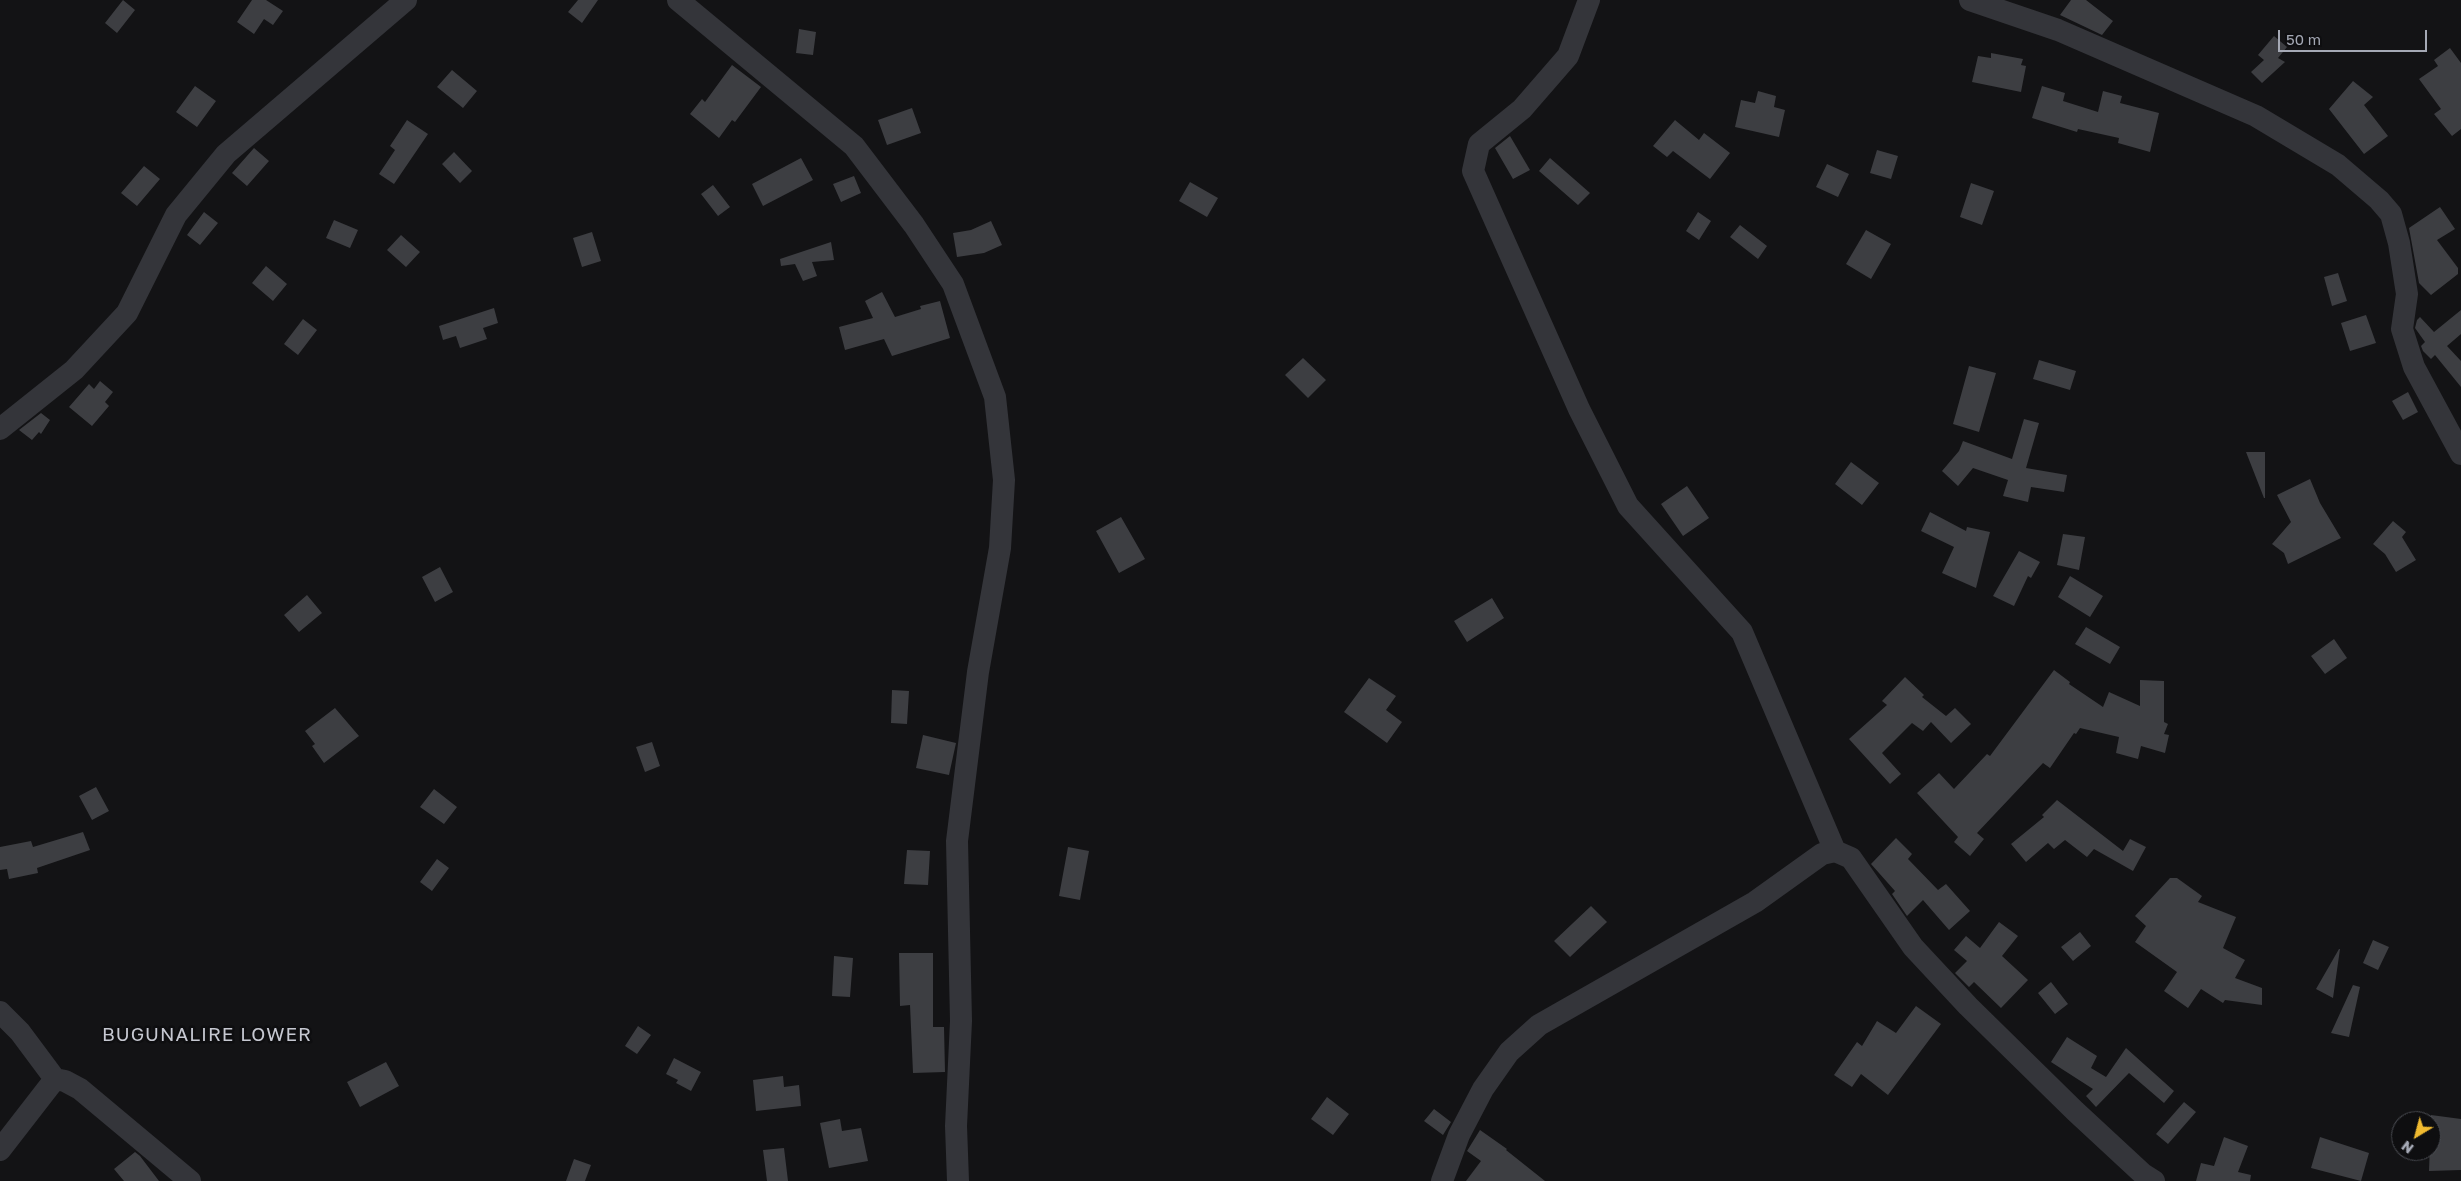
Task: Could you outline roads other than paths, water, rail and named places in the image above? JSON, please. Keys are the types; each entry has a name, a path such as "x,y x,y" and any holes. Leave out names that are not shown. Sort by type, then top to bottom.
{"street":[{"path":"0,428 74,370 127,313 176,215 226,154 406,0"},
{"path":"678,0 854,146 914,225 953,284 995,397 1004,480 1000,548 978,672 957,841 961,1021 956,1126 958,1181"},
{"path":"1589,0 1568,56 1522,108 1479,144 1474,171 1579,409 1628,506 1742,632 1835,851"},
{"path":"1970,0 2058,30 2256,116 2338,165 2379,200 2391,214 2399,243 2407,294 2402,329 2414,366 2461,454"},
{"path":"1442,1181 1459,1135 1483,1089 1510,1052 1539,1025 1755,902 1822,854 1835,851 1851,858 1913,948 1968,1006 2075,1111 2143,1174 2154,1181"},
{"path":"0,1012 20,1032 55,1079 65,1081 80,1089 138,1140 190,1181"},
{"path":"0,1150 55,1079"}],"district":[{"name":"BUGUNALIRE LOWER","path":"207,1035"}]}
